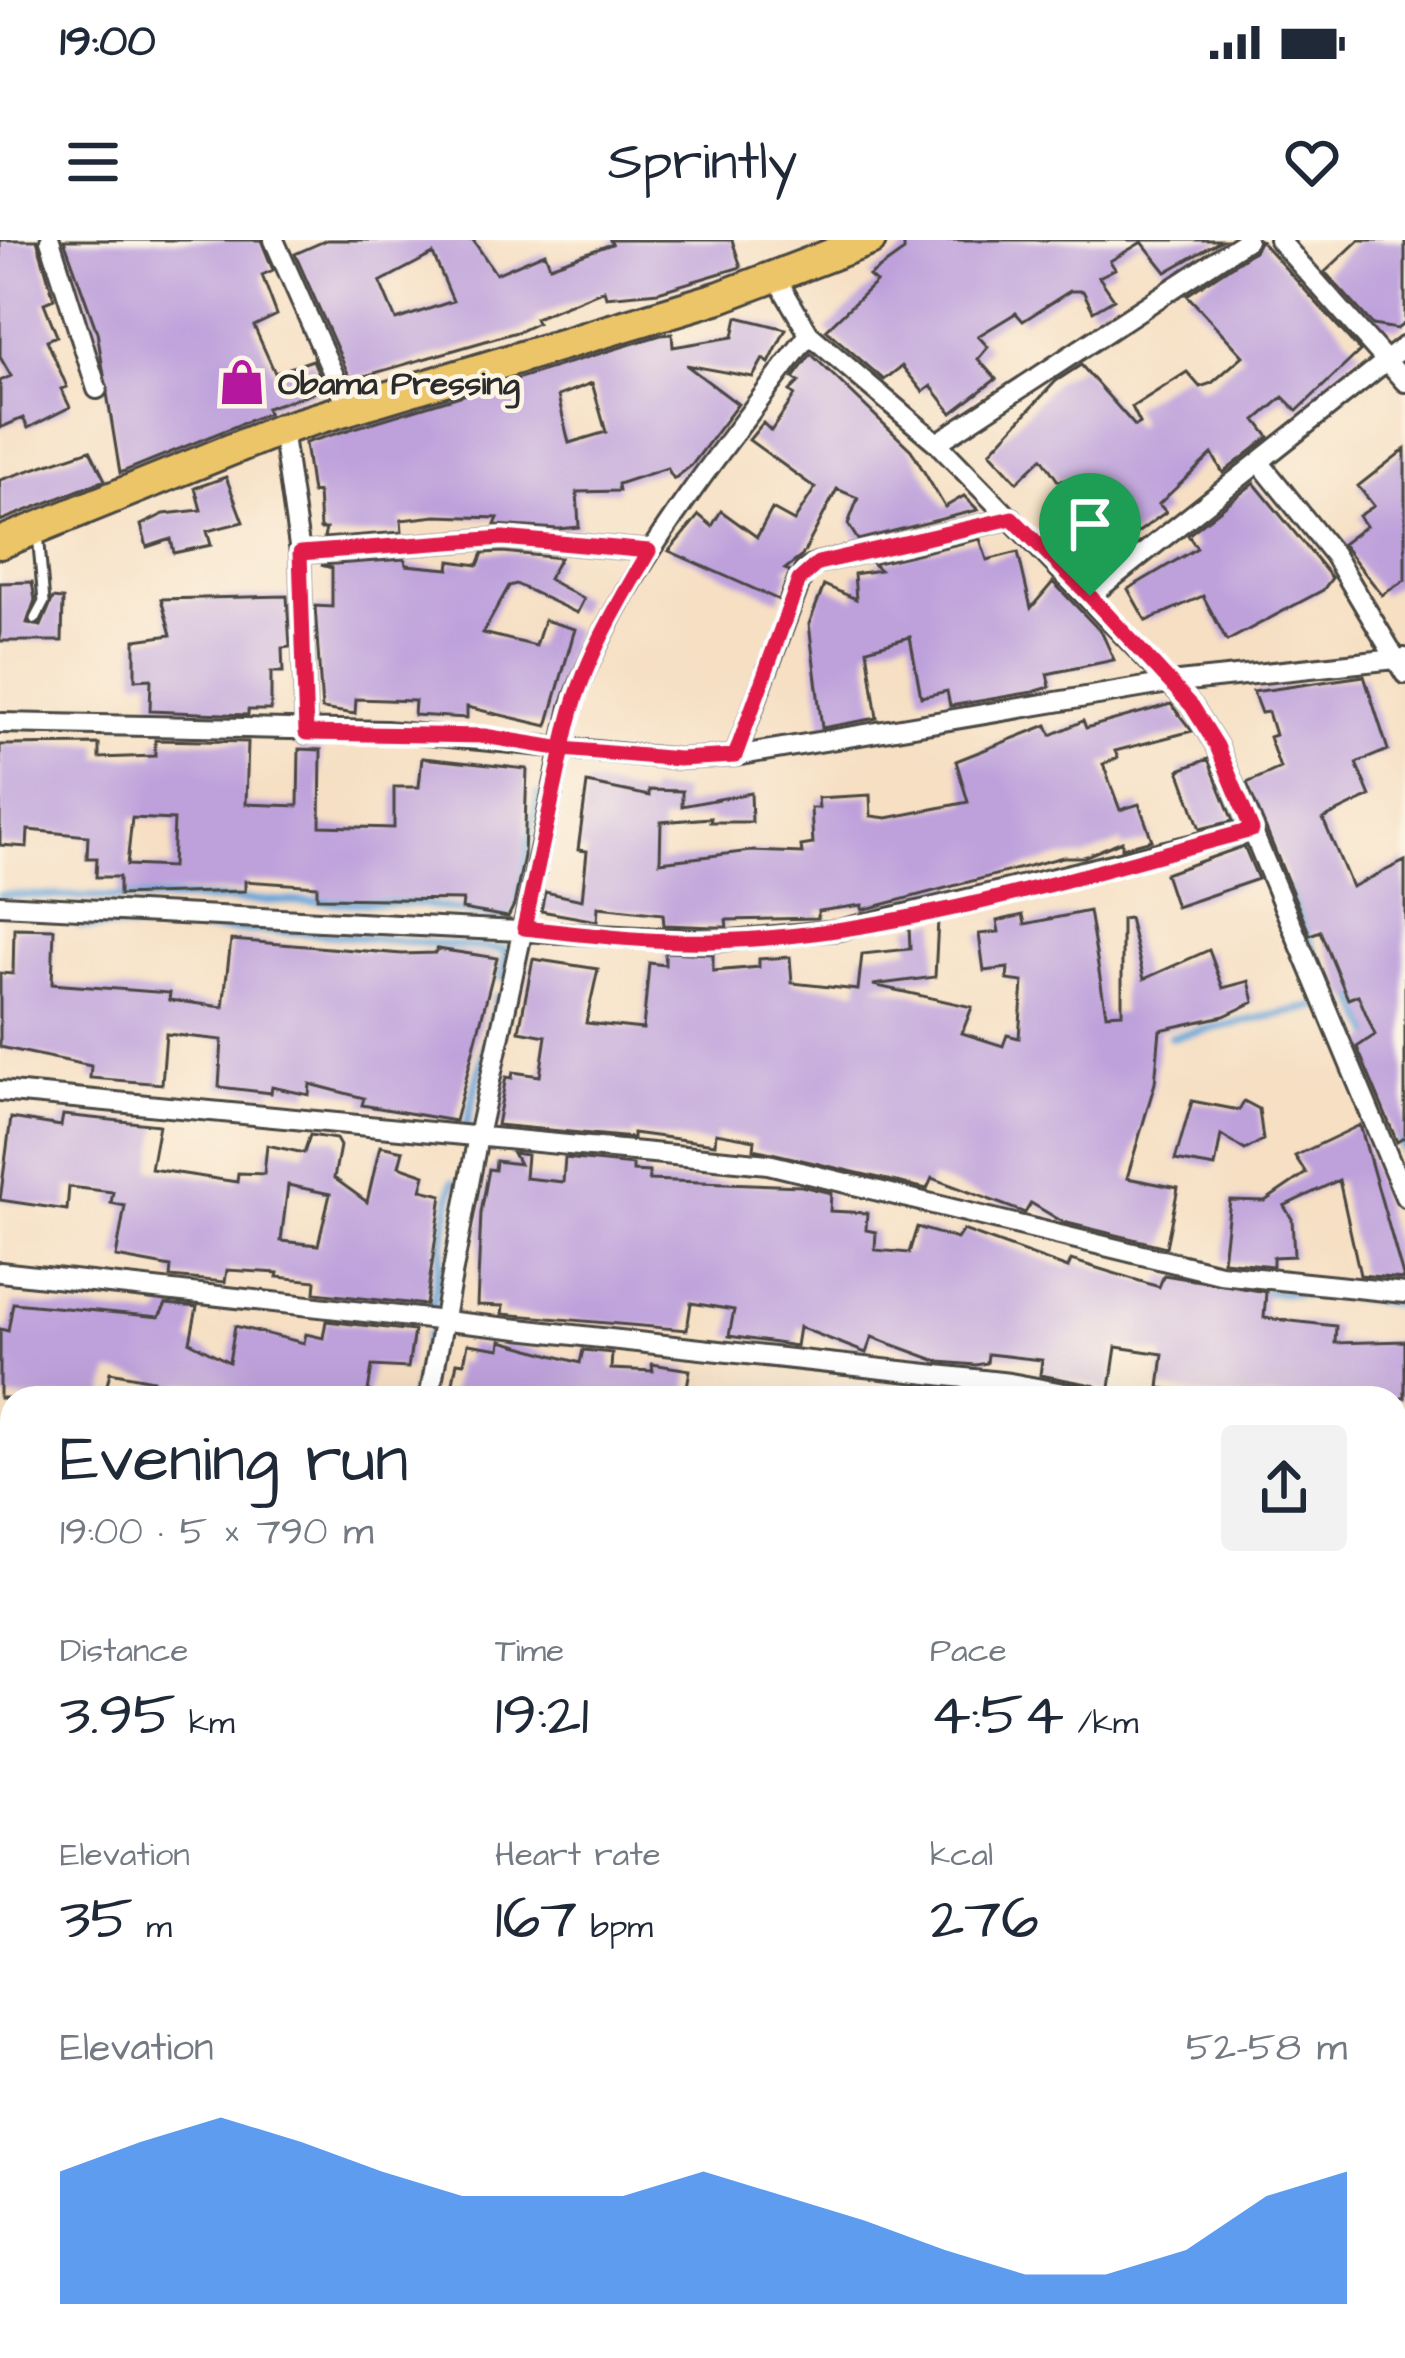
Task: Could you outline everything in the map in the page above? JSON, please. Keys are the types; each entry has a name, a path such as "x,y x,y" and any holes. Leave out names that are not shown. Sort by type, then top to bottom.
{"main road":[{"path":"0,543 348,406 776,276 870,240"}],"street":[{"path":"50,240 97,389"},
{"path":"274,240 348,406"},
{"path":"937,443 1247,240"},
{"path":"1279,240 1397,352 1405,382"},
{"path":"776,276 809,334 937,443 1192,706 1217,746 1405,1198"},
{"path":"431,1386 478,1136 571,706 592,650 649,551 809,334"},
{"path":"1090,596 1397,352"},
{"path":"283,429 300,553 306,733"},
{"path":"0,723 484,736 563,749 679,759 735,756 1169,683 1402,662 1334,555 1260,463"},
{"path":"735,756 804,571 818,563 1012,518"},
{"path":"300,553 503,538 649,551"},
{"path":"0,905 719,941 839,930 1252,830"},
{"path":"0,1090 768,1164 1220,1274 1405,1293"},
{"path":"0,1272 1026,1386"}],"lane":[{"path":"35,619 44,602 37,528"}],"building":[{"path":"0,240 37,240 54,299 44,303 57,336 47,340 67,387 61,389 70,407 28,428 23,418 0,428 0,381 11,376 0,357"},
{"path":"64,240 261,240 273,270 262,275 277,315 254,326 275,373 313,360 325,389 266,408 268,413 120,473 97,332"},
{"path":"327,240 473,240 496,274 545,253 550,266 612,244 610,240 732,240 741,267 658,292 606,297 604,290 535,318 537,323 520,331 351,380 295,254","holes":["433,254 453,301 396,320 380,282"]},
{"path":"904,240 1222,240 1166,272 1142,242 1110,261 1115,269 1099,277 1114,299 1093,311 1083,291 1070,291 1023,321 1016,313 978,336 988,347 978,359 996,379 952,413 931,386 923,392 902,366 884,380 826,330 876,282 869,276 904,251"},
{"path":"1260,240 1360,351 1297,411 1283,397 1256,420 1269,437 1223,473 1212,454 1159,504 1166,512 1085,571 1070,551 1110,517 1075,479 1058,481 1042,458 1017,482 990,452 1056,381 1081,365 1135,426 1140,423 1132,407 1187,372 1200,387 1212,383 1243,356 1187,295 1254,251"},
{"path":"1359,240 1405,240 1405,323 1397,329 1373,325 1325,272"},
{"path":"737,317 786,329 769,363 763,359 753,377 686,365 738,404 692,465 674,479 667,468 618,484 619,491 577,492 579,527 495,525 498,518 436,516 401,520 402,532 324,538 326,529 320,529 318,492 312,493 305,443 661,335 672,334 673,347 733,337","holes":["592,383 606,432 569,443 558,396"]},
{"path":"811,354 911,450 945,507 964,496 978,510 858,540 848,524 858,498 837,489 802,556 785,569 790,571 779,600 669,551 699,515 712,526 721,511 757,537 772,509 794,521 815,488 749,440 763,423 771,431 795,395 790,391 799,382 793,378"},
{"path":"1405,449 1405,580 1382,595 1342,544 1366,526 1359,516 1374,506 1358,486"},
{"path":"90,450 105,480 0,521 0,480"},
{"path":"226,477 243,522 207,531 211,545 174,553 171,539 147,547 141,525 164,514 201,510 195,488"},
{"path":"1254,483 1332,578 1323,590 1227,641 1203,596 1146,621 1128,589 1197,548 1188,535"},
{"path":"980,539 987,560 1018,552 1031,608 1053,582 1102,633 1114,660 1047,674 1050,687 1033,692 950,706 947,691 921,697 910,637 867,649 877,718 822,728 809,624 824,585 856,599 854,574 880,570 873,564"},
{"path":"483,553 560,558 548,579 584,599 577,613 516,584 509,586 483,633 536,646 544,620 575,629 547,726 467,707 467,718 414,715 415,701 356,699 355,714 322,709 315,606 332,607 332,568 321,565 405,559 406,565 449,569 450,561 478,565"},
{"path":"32,582 35,600 27,623 41,626 53,598 63,599 62,641 0,641 0,583"},
{"path":"287,596 290,647 282,648 283,672 271,672 271,710 248,710 248,715 150,711 151,679 135,680 135,640 171,635 161,599"},
{"path":"1364,676 1388,750 1356,763 1370,796 1323,819 1352,887 1405,861 1405,1137 1397,1142 1357,1047 1375,1035 1358,995 1348,999 1320,931 1310,935 1247,783 1280,768 1269,737 1275,735 1268,712 1261,713 1253,692"},
{"path":"1171,704 1192,731 1115,751 1118,758 1103,764 1120,810 1139,804 1152,840 1122,848 1122,841 1084,857 1063,857 862,910 862,905 818,911 818,918 726,920 727,927 714,927 664,925 663,914 598,907 597,921 541,911 545,892 582,900 587,851 578,850 587,783 649,796 649,790 682,791 682,806 751,793 752,822 710,822 711,818 661,822 660,862 751,851 802,853 801,846 813,844 811,808 819,808 818,798 870,795 871,816 887,818 968,802 956,761 1047,725 1051,735 1083,721 1086,728"},
{"path":"155,740 248,742 246,804 298,806 299,749 321,750 320,826 394,828 394,787 419,787 422,758 527,769 524,856 514,905 508,917 462,909 463,900 317,898 317,886 245,881 245,891 119,895 119,877 96,877 97,858 87,858 88,836 28,830 27,847 0,845 0,745 99,744 99,758 155,756","holes":["132,818 174,820 172,867 127,865"]},
{"path":"1208,759 1233,821 1200,829 1179,770"},
{"path":"1244,846 1258,879 1176,907 1165,874"},
{"path":"1089,911 1106,1014 1122,1013 1122,919 1129,918 1144,979 1209,950 1223,988 1249,981 1254,1002 1224,1016 1160,1030 1155,1083 1127,1178 1178,1188 1166,1247 1063,1222 1031,1203 1025,1213 932,1178 927,1189 754,1149 755,1140 716,1133 715,1144 633,1133 633,1138 497,1125 506,1077 512,1078 513,1072 540,1076 546,1036 519,1031 533,959 598,969 586,1023 643,1029 649,963 665,965 665,952 713,954 713,971 759,967 759,959 790,957 792,983 858,990 862,954 910,949 909,927 938,920 935,977 873,985 972,1007 962,1033 1003,1046 1007,1035 1019,1038 1023,982 1007,980 1008,968 984,971 979,934 999,932 997,921 1023,915 1025,924"},
{"path":"14,928 54,929 52,984 170,993 169,1000 223,1007 231,940 402,954 435,953 437,949 497,958 455,1121 362,1105 364,1098 310,1084 309,1095 272,1087 271,1093 219,1087 222,1040 166,1034 162,1084 90,1078 91,1066 0,1047 0,973 13,974"},
{"path":"1192,1101 1239,1110 1244,1101 1259,1109 1263,1140 1245,1150 1221,1135 1215,1167 1175,1160"},
{"path":"63,1115 159,1125 151,1169 237,1182 238,1173 264,1174 267,1145 304,1153 310,1135 336,1139 340,1146 334,1178 367,1202 380,1146 403,1151 399,1166 425,1175 421,1190 442,1195 426,1305 315,1293 316,1281 277,1277 278,1273 227,1270 225,1282 170,1277 171,1267 116,1257 125,1206 111,1203 113,1192 69,1187 67,1210 0,1200 11,1118 61,1126","holes":["288,1185 330,1194 318,1245 281,1241"]},
{"path":"1360,1125 1404,1279 1360,1275 1339,1180 1284,1206 1292,1219 1294,1256 1273,1257 1273,1266 1223,1261 1230,1200 1265,1201 1306,1173 1295,1156"},
{"path":"513,1153 527,1155 525,1178 563,1182 565,1158 633,1165 633,1171 649,1172 649,1180 801,1186 831,1193 830,1211 867,1213 866,1230 876,1232 875,1250 909,1253 917,1227 957,1239 963,1230 1068,1268 1071,1260 1159,1287 1164,1275 1266,1292 1264,1318 1336,1326 1335,1343 1405,1341 1405,1386 1159,1386 1163,1354 1116,1347 1110,1386 1095,1386 1040,1375 1042,1360 988,1354 987,1363 976,1365 940,1362 872,1337 866,1353 799,1327 796,1346 729,1336 734,1310 691,1303 687,1330 502,1314 503,1306 477,1305 481,1213 489,1169 495,1170 496,1161 519,1164"},
{"path":"13,1303 159,1317 166,1304 197,1307 190,1342 229,1362 235,1326 304,1343 306,1334 323,1338 326,1321 414,1331 408,1368 372,1366 369,1386 152,1386 153,1380 110,1372 107,1386 0,1386 0,1329 8,1331"},
{"path":"501,1341 580,1363 583,1350 612,1353 611,1369 653,1371 652,1364 690,1370 687,1386 452,1386 457,1362 464,1363 468,1344 500,1349"}],"waterway":[{"path":"0,895 421,904 506,919 520,886 538,795"},
{"path":"1286,888 1335,997"},
{"path":"79,926 298,932 506,950 502,978"},
{"path":"1353,992 1377,1043"},
{"path":"466,1128 497,997"},
{"path":"1171,1037 1337,1002 1362,1050"},
{"path":"1396,1133 1405,1153"},
{"path":"432,1310 453,1182"},
{"path":"1263,1292 1339,1295 1405,1305"},
{"path":"417,1386 428,1334"}],"place":[{"name":"Obama Pressing","path":"242,382"}],"route":[{"path":"1090,596 1012,518 818,563 799,580 735,756 679,759 563,749 571,706 592,650 649,551 503,538 300,553 306,733 386,730 484,736 563,749 524,928 648,941 719,941 839,930 1252,830 1217,746 1192,706 1090,596"}]}
